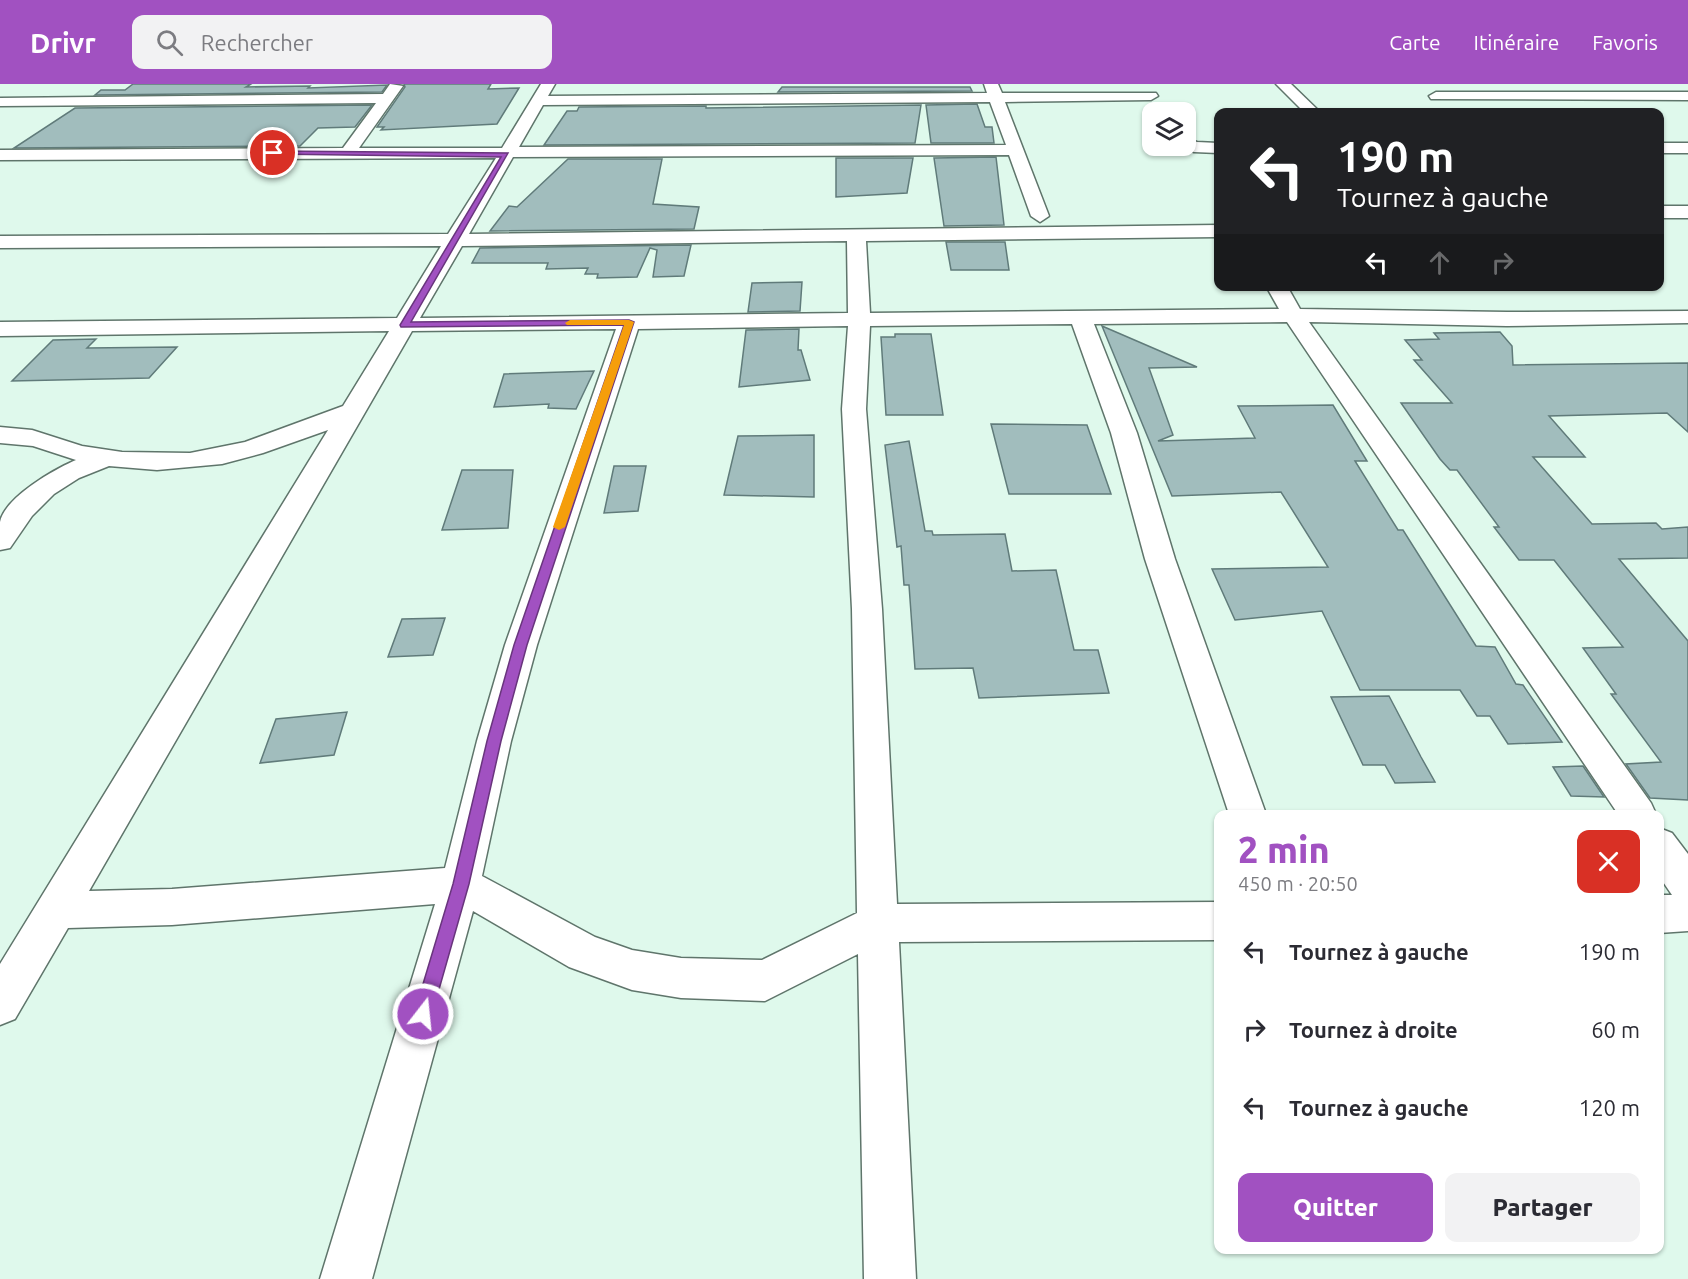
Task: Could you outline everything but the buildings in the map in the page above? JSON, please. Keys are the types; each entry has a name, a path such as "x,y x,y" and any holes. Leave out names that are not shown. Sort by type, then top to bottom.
{"street":[{"path":"243,100 273,84"},
{"path":"347,154 397,84"},
{"path":"695,100 698,84"},
{"path":"1283,84 1308,108"},
{"path":"0,1004 543,92 695,100 844,91 1147,90"},
{"path":"993,91 1040,216"},
{"path":"1450,108 1432,93 1688,96"},
{"path":"0,102 387,98"},
{"path":"1196,147 1214,148"},
{"path":"1664,148 1688,148"},
{"path":"0,155 230,152 506,155 1016,150"},
{"path":"1664,212 1688,212"},
{"path":"0,242 1040,216 1214,215"},
{"path":"0,224 460,232 856,234 1214,231"},
{"path":"1664,228 1688,228"},
{"path":"856,234 860,320 854,409 866,598 890,1279"},
{"path":"0,261 24,242"},
{"path":"1279,291 1293,315 1635,810"},
{"path":"0,329 1293,315 1507,319 1688,317"},
{"path":"1081,318 1121,424 1160,559 1246,810"},
{"path":"346,1279 461,884 494,741 521,645 629,322"},
{"path":"0,435 33,438 83,454 108,458 174,462 243,453 353,411"},
{"path":"0,541 24,505 44,488 67,472 108,458"},
{"path":"1664,851 1688,886"},
{"path":"56,910 172,907 461,884 584,953 632,970 681,978 765,981 878,923 1214,921"},
{"path":"1664,914 1688,913"}],"slow traffic":[{"path":"559,527 616,366 629,322 570,323"}],"route":[{"path":"273,153 506,155 404,325 629,322 521,645 494,741 461,884 423,1014"}]}
